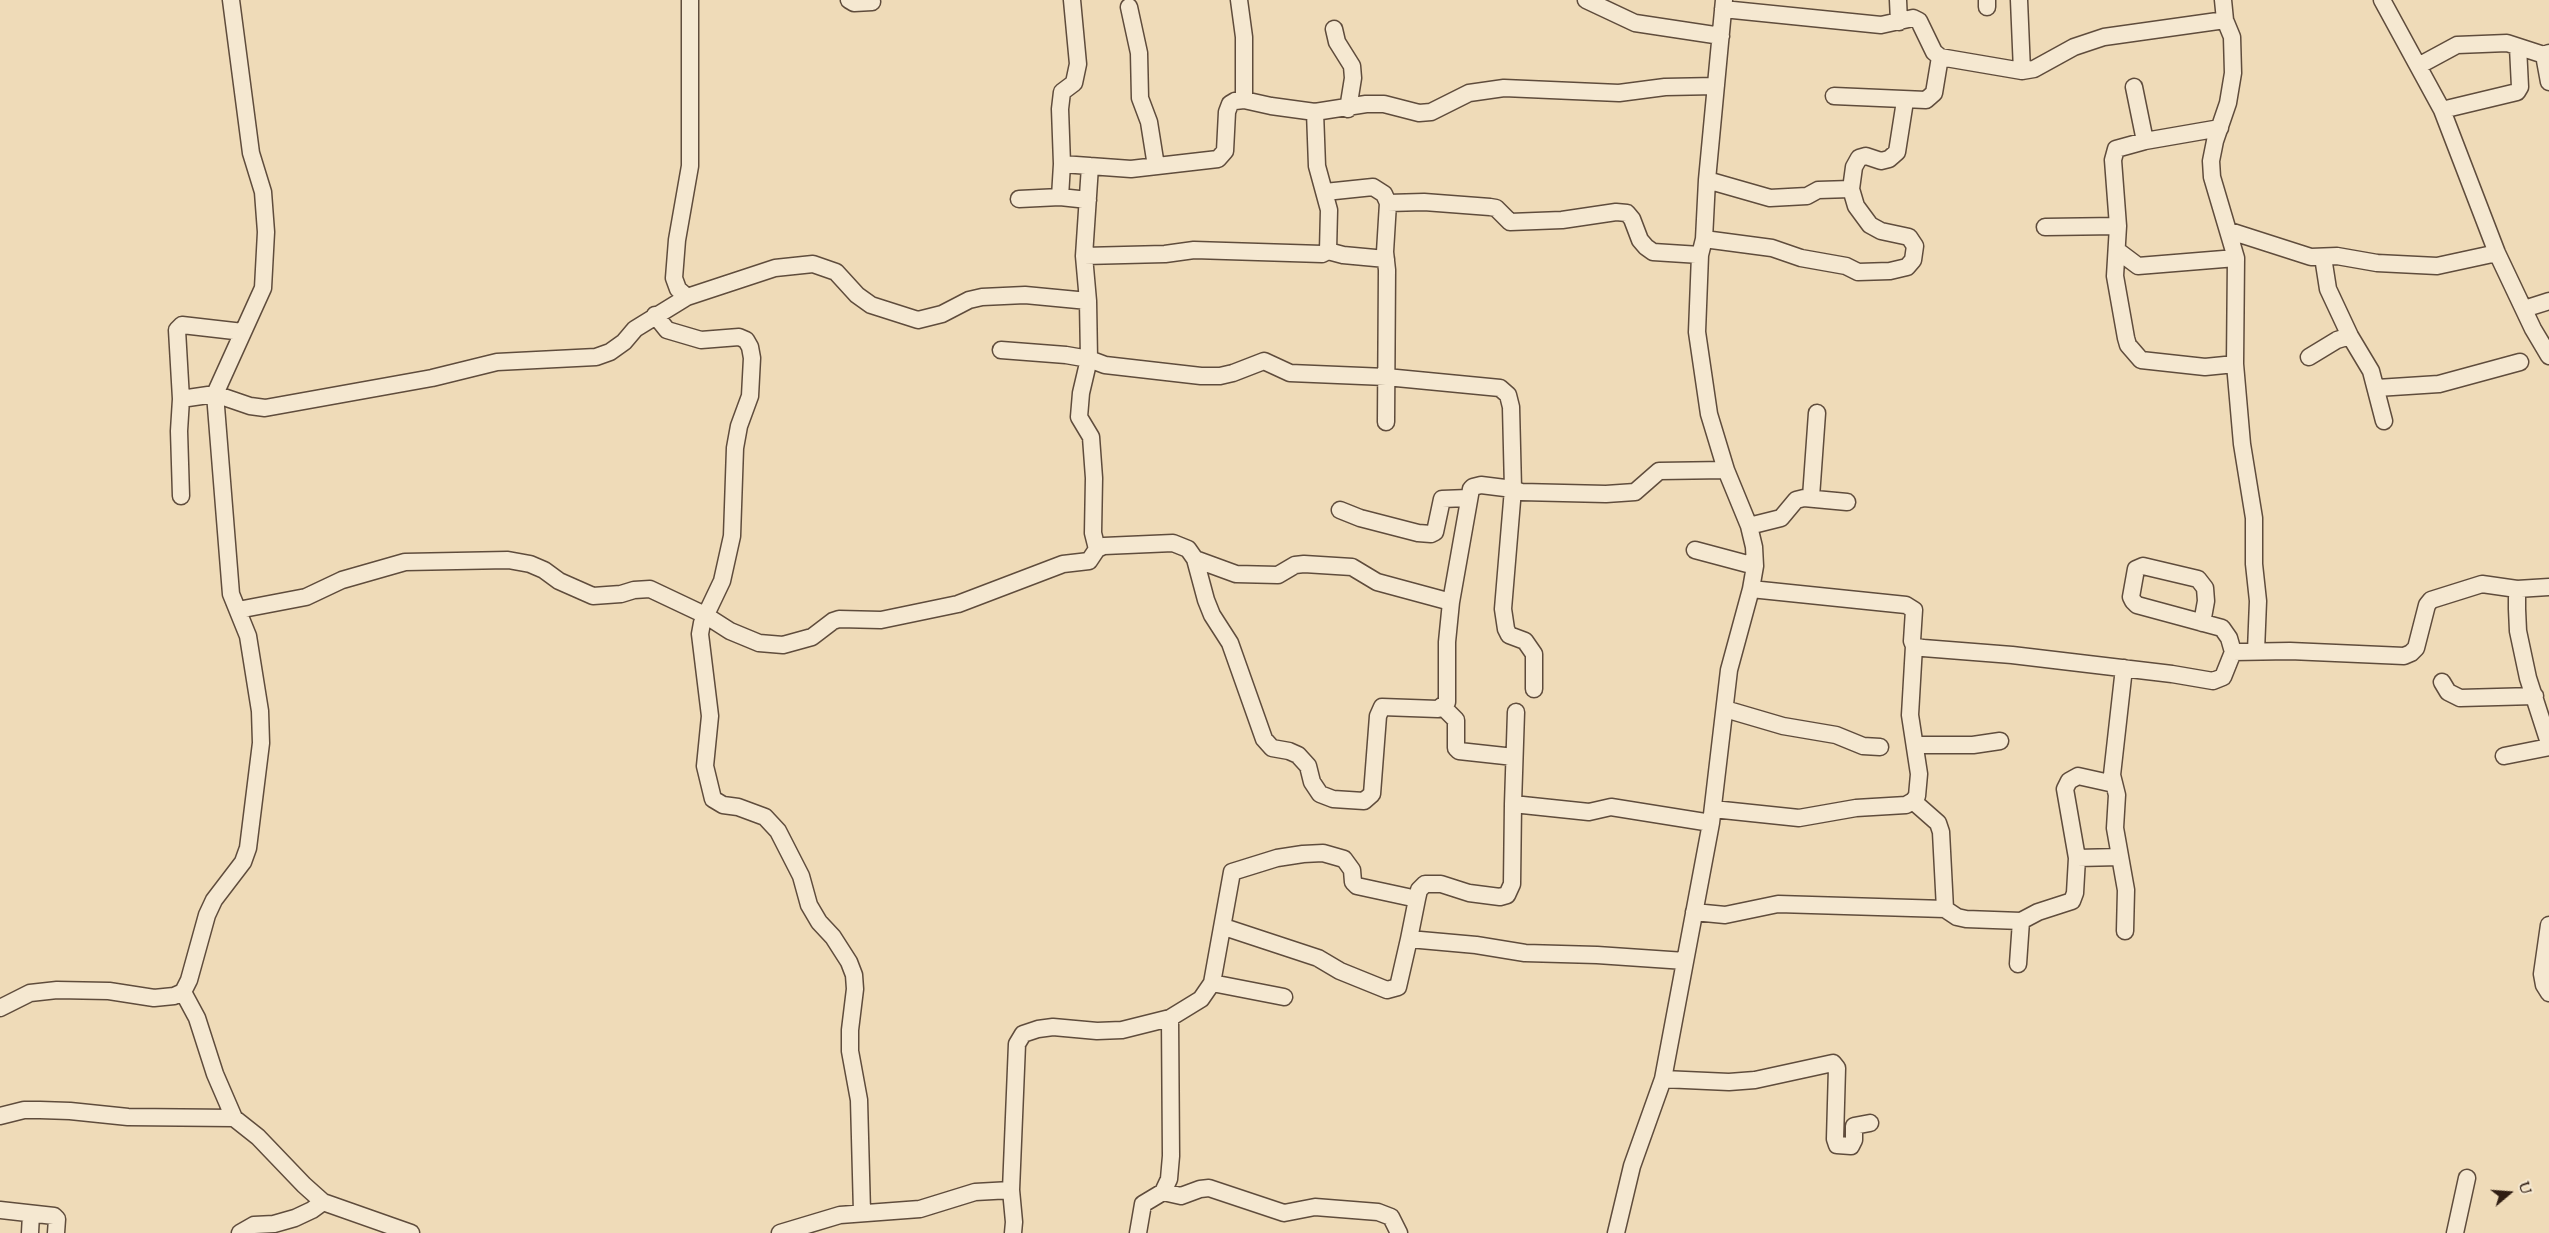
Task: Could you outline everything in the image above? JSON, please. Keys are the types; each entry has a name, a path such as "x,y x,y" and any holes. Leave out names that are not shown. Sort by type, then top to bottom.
{"street":[{"path":"0,1008 30,993 58,990 109,991 154,998 174,996 183,992 190,980 207,915 214,900 243,862 248,848 261,743 260,711 248,636 231,594 229,582 215,394 263,288 266,232 263,192 251,153 231,0"},
{"path":"687,297 678,289 674,278 677,240 690,166 690,0"},
{"path":"849,0 854,3 872,2"},
{"path":"1060,197 1062,164 1060,109 1062,92 1074,83 1078,64 1072,0"},
{"path":"1239,0 1244,37 1244,100"},
{"path":"1586,0 1635,23 1721,36"},
{"path":"1898,0 1898,22"},
{"path":"2019,0 2022,71"},
{"path":"2224,0 2225,20 2232,37 2233,73 2228,103 2211,161 2212,177 2230,231 2236,258 2235,364 2242,444 2254,518 2254,564 2258,595 2256,651"},
{"path":"2382,0 2420,66 2442,110 2497,253 2549,356"},
{"path":"1616,1233 1632,1166 1663,1079 1712,816 1729,670 1751,590 1754,566 1754,548 1749,526 1726,470 1709,414 1700,367 1697,332 1707,180 1724,5 1881,25 1913,18 1919,21 1934,52 1940,57 2022,71 2034,69 2074,47 2104,37 2225,20"},
{"path":"1129,7 1139,53 1140,98 1149,122 1156,166"},
{"path":"1334,29 1337,42 1352,66 1353,78 1348,108"},
{"path":"2420,66 2457,45 2507,43 2547,54 2549,82"},
{"path":"2442,110 2518,92 2520,87 2518,47"},
{"path":"1834,96 1904,101 1920,101 1930,98 1934,93 1940,57"},
{"path":"1062,164 1131,170 1218,158 1223,155 1226,140 1227,112 1230,104 1244,100 1315,112 1374,104 1419,113 1432,112 1469,93 1504,88 1619,93 1665,87 1716,86"},
{"path":"2134,87 2145,141"},
{"path":"1388,203 1424,202 1490,207 1496,208 1510,222 1562,220 1616,212 1627,213 1632,219 1640,240 1653,252 1702,247 1772,248 1801,258 1846,266 1858,272 1890,272 1907,267 1913,260 1915,246 1909,237 1882,231 1870,225 1856,206 1851,189 1854,166 1860,158 1866,156 1881,161 1889,159 1898,152 1904,101"},
{"path":"1315,112 1314,133 1317,166 1329,210 1328,251"},
{"path":"2220,128 2145,141 2116,149 2113,153 2118,226 2115,276 2120,315 2128,345 2141,360 2205,367 2235,364"},
{"path":"1090,166 1084,256 1088,301 1089,360 1081,393 1079,418 1091,437 1094,478 1093,534 1097,549"},
{"path":"1707,180 1770,198 1807,196 1818,190 1851,189"},
{"path":"1325,192 1373,187 1384,194 1388,203 1386,422"},
{"path":"1020,199 1060,197 1088,200"},
{"path":"2045,227 2118,226"},
{"path":"2230,231 2311,257 2337,256 2377,264 2438,266 2497,253"},
{"path":"1084,256 1165,254 1194,250 1322,254 1328,251 1343,255 1386,259"},
{"path":"2118,251 2138,266 2236,258"},
{"path":"2323,257 2328,289 2350,336 2371,371 2377,388 2384,421"},
{"path":"181,399 215,394 250,406 265,408 432,378 497,362 596,357 610,352 624,342 635,329 687,297 776,268 812,264 836,272 857,295 871,305 918,320 942,314 969,300 982,298 1025,294 1088,301"},
{"path":"2524,309 2549,301"},
{"path":"655,315 667,330 701,340 729,336 746,340 752,358 750,396 739,426 735,448 732,536 722,581 705,615 700,634 710,716 705,766 713,799 724,805 738,807 765,817 778,831 801,876 809,905 819,922 833,937 844,954 854,975 855,989 850,1030 850,1051 859,1100 862,1212"},
{"path":"181,496 178,432 181,399 177,330 182,325 243,332"},
{"path":"2309,357 2337,340 2350,336"},
{"path":"1000,350 1066,354 1105,365 1201,376 1233,374 1264,361 1290,373 1386,377 1500,388 1508,395 1513,420 1513,489 1503,609 1506,629 1509,635 1525,641 1534,654 1534,689"},
{"path":"2377,388 2439,384 2520,362"},
{"path":"1811,497 1817,413"},
{"path":"238,610 306,597 342,580 405,562 500,560 530,564 544,570 576,590 593,596 650,589 705,615 730,632 759,643 783,645 812,637 833,621 839,619 881,620 958,604 1063,564 1089,561 1097,549 1111,544 1173,543 1188,550 1195,559 1206,600 1212,615 1230,643 1264,739 1272,748 1289,751 1298,755 1308,766 1312,782 1320,794 1333,799 1364,801 1369,799 1372,794 1378,716 1382,707 1438,709 1448,702 1447,642 1451,602 1471,489 1476,486 1513,489 1529,493 1606,494 1635,492 1659,471 1726,470"},
{"path":"1749,526 1781,518 1796,500 1811,497 1847,502"},
{"path":"1340,510 1360,518 1418,533 1431,534 1435,532 1442,499 1468,498"},
{"path":"1695,550 1754,566"},
{"path":"1195,559 1236,574 1264,576 1278,575 1295,565 1352,567 1377,582 1451,602"},
{"path":"1914,646 2218,680 2223,677 2233,652 2229,638 2222,628 2137,605 2131,597 2136,569 2142,566 2198,579 2206,588 2206,601 2202,622"},
{"path":"2233,652 2256,651 2404,656 2412,653 2416,648 2427,604 2431,600 2482,584 2517,589 2549,587"},
{"path":"2517,589 2518,631 2528,678 2549,743"},
{"path":"1513,804 1589,812 1612,807 1712,816 1799,818 1856,808 1906,805 1913,801 1917,796 1919,774 1910,715 1914,610 1906,605 1846,597 1751,590"},
{"path":"2124,668 2112,763 2118,805 2115,828 2126,890 2125,931"},
{"path":"2442,682 2448,692 2460,698 2535,696"},
{"path":"1443,707 1456,720 1456,748 1459,752 1514,757"},
{"path":"1725,709 1783,726 1836,735 1863,746 1880,747"},
{"path":"1224,927 1318,958 1340,971 1387,990 1398,987 1419,890 1425,884 1432,883 1469,893 1500,897 1507,895 1512,884 1516,712"},
{"path":"1915,745 1973,745 2000,740"},
{"path":"2504,756 2549,748"},
{"path":"1694,912 1725,915 1778,904 1946,909 1966,919 2021,920 2038,912 2072,901 2076,893 2077,858 2065,789 2070,781 2078,776 2114,784"},
{"path":"1913,801 1938,823 1941,832 1946,909"},
{"path":"1013,1233 1014,1222 1011,1190 1016,1044 1023,1034 1038,1029 1054,1027 1097,1031 1122,1030 1170,1018 1201,999 1212,983 1224,927 1232,872 1303,854 1323,854 1344,859 1352,870 1353,882 1357,886 1417,899"},
{"path":"2077,858 2120,857"},
{"path":"2018,964 2021,920"},
{"path":"2549,925 2542,974 2544,984 2549,993"},
{"path":"1409,939 1476,945 1524,953 1598,955 1685,961"},
{"path":"1212,983 1284,997"},
{"path":"183,992 197,1018 215,1074 234,1118 258,1137 323,1202 411,1233"},
{"path":"1138,1233 1143,1204 1163,1192 1169,1179 1171,1156 1170,1018"},
{"path":"1663,1079 1729,1082 1755,1080 1833,1063 1837,1068 1835,1139 1837,1145 1851,1146 1854,1140 1854,1126 1870,1123"},
{"path":"0,1116 24,1110 40,1110 128,1117 234,1118"},
{"path":"2455,1233 2467,1178"},
{"path":"1163,1192 1181,1196 1200,1189 1209,1188 1284,1213 1315,1207 1378,1212 1391,1217 1399,1233"},
{"path":"780,1233 840,1216 862,1212 920,1209 968,1194 1011,1190"},
{"path":"240,1233 254,1225 274,1224 295,1218 323,1202"},
{"path":"0,1210 54,1216 57,1219 56,1233"},
{"path":"30,1233 31,1214"}]}
